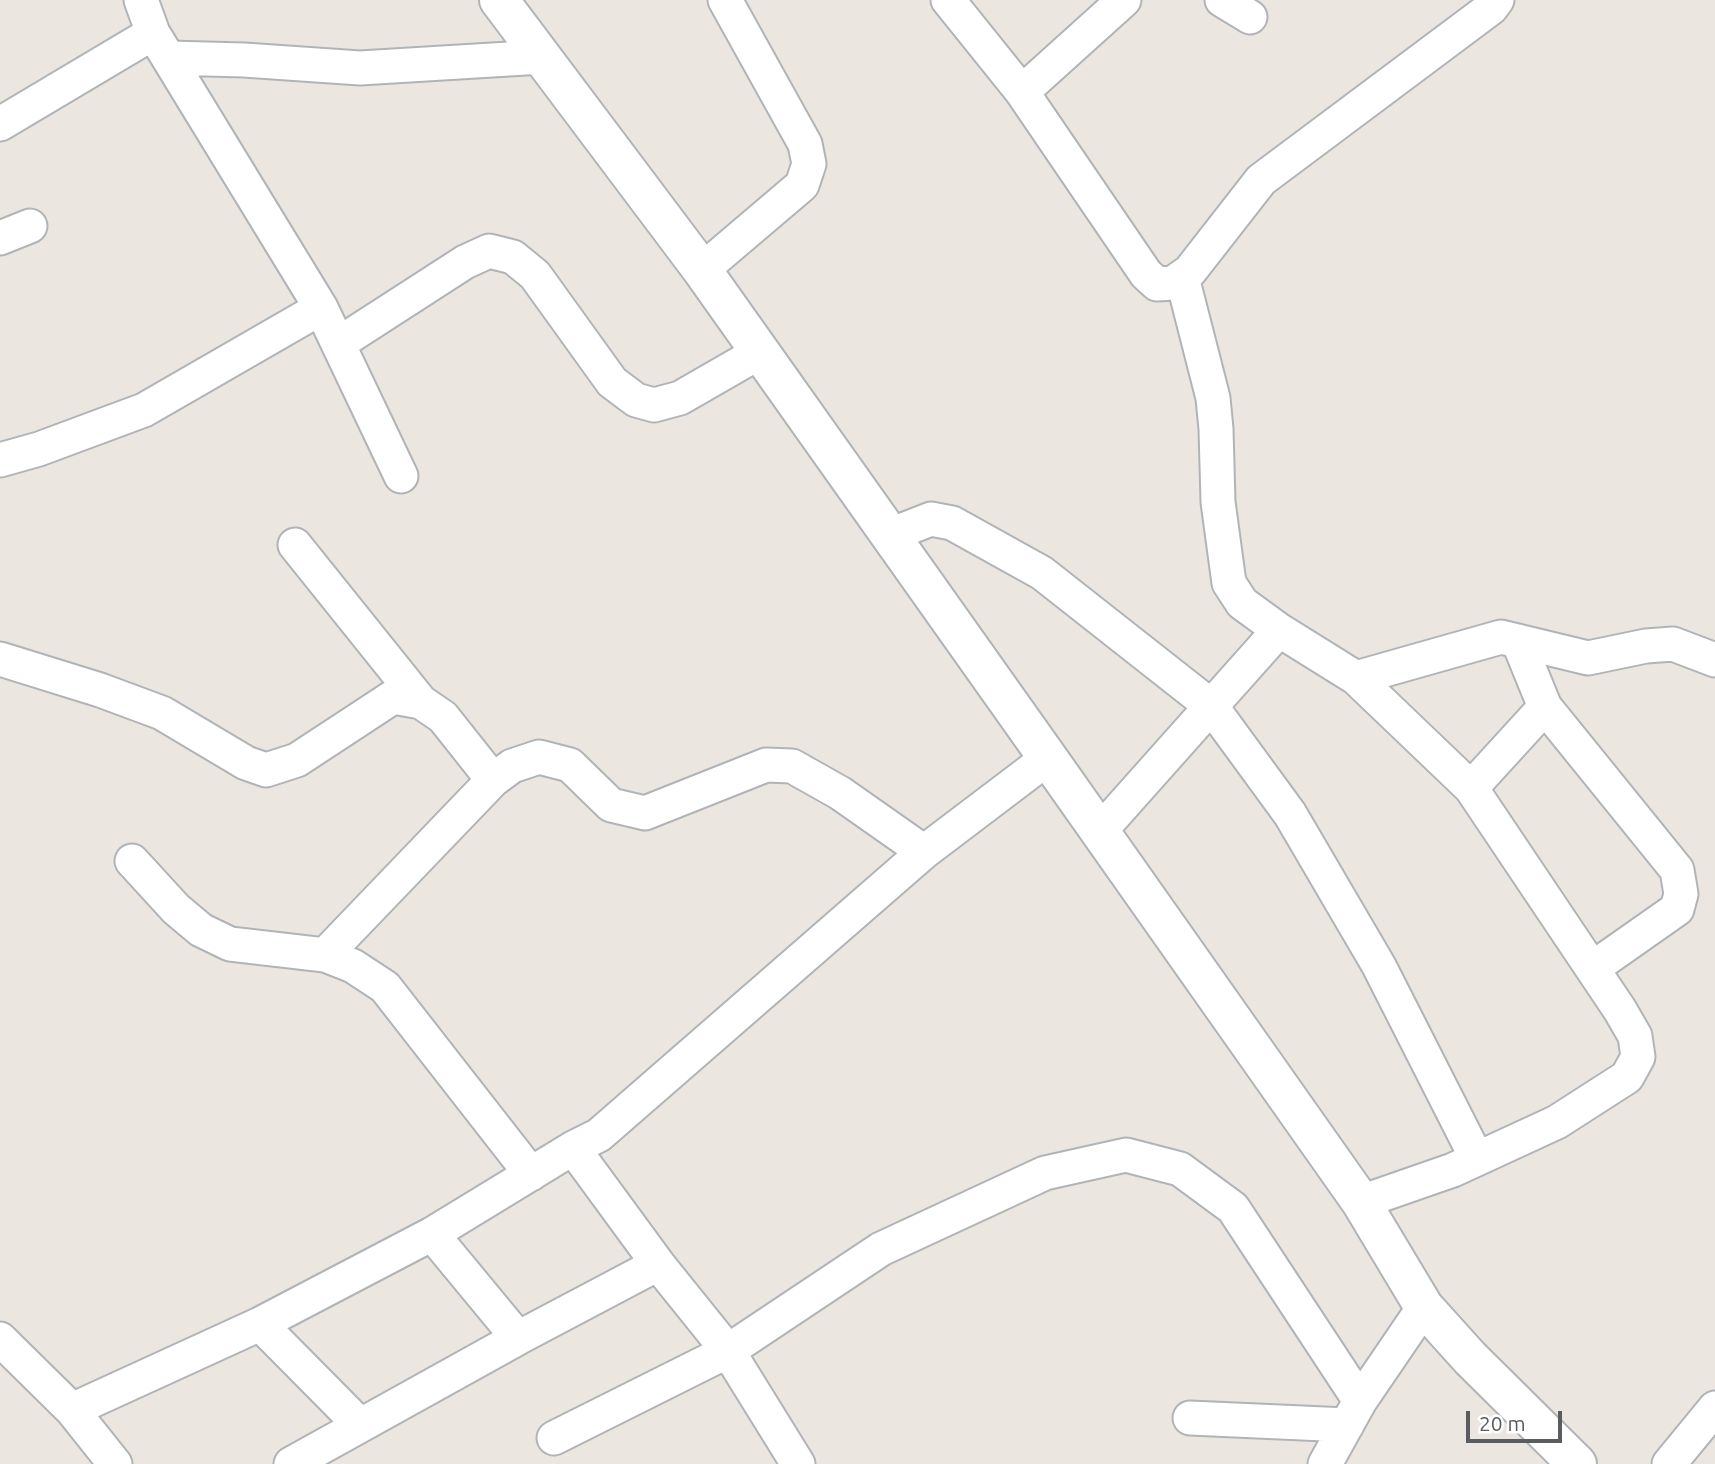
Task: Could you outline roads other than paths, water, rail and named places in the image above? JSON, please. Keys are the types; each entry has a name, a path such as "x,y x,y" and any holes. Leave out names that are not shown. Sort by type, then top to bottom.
{"street":[{"path":"141,0 161,45 321,308 401,476"},
{"path":"499,0 702,270 890,534 1361,1202 1424,1307 1470,1358 1577,1464"},
{"path":"702,270 802,185 809,164 804,144 725,0"},
{"path":"948,0 1022,92 1146,274 1157,284 1173,283 1190,271 1261,180 1491,8 1497,0"},
{"path":"1022,92 1125,0"},
{"path":"1222,0 1250,17"},
{"path":"0,124 161,45 244,60 360,68 542,57"},
{"path":"338,344 464,262 489,251 513,257 535,275 612,382 636,400 654,404 680,398 760,352"},
{"path":"1182,277 1213,397 1218,502 1229,583 1242,603 1279,630 1356,678 1471,788 1635,1036 1638,1057 1627,1077 1557,1122 1453,1170 1361,1202"},
{"path":"0,460 39,449 144,410 321,308"},
{"path":"890,534 931,519 952,523 984,540 1042,573 1211,706 1290,814 1379,966 1477,1159"},
{"path":"295,545 421,702 443,718 493,779"},
{"path":"1100,831 1279,630"},
{"path":"1356,678 1501,638 1588,658 1646,646 1673,644 1715,660"},
{"path":"1518,641 1545,707 1677,870 1681,894 1676,909 1592,968"},
{"path":"0,659 100,690 162,713 246,763 266,770 297,760 393,697 421,702"},
{"path":"1471,788 1545,707"},
{"path":"326,955 493,779 512,766 539,757 570,765 611,805 645,813 766,765 792,765 840,793 924,852"},
{"path":"72,1410 260,1324 432,1234 573,1148 600,1135 924,852 1048,758"},
{"path":"132,861 176,909 201,930 220,940 230,944 326,955 354,966 385,988 531,1174"},
{"path":"573,1148 657,1264 728,1350 798,1464"},
{"path":"554,1438 728,1350 881,1249 1045,1172 1126,1155 1180,1169 1233,1208 1353,1413"},
{"path":"432,1234 519,1338"},
{"path":"291,1464 657,1264"},
{"path":"1325,1464 1353,1413 1424,1307"},
{"path":"260,1324 360,1425"},
{"path":"0,1339 72,1410 115,1464"},
{"path":"1670,1464 1715,1408"},
{"path":"1190,1418 1353,1413"}]}
